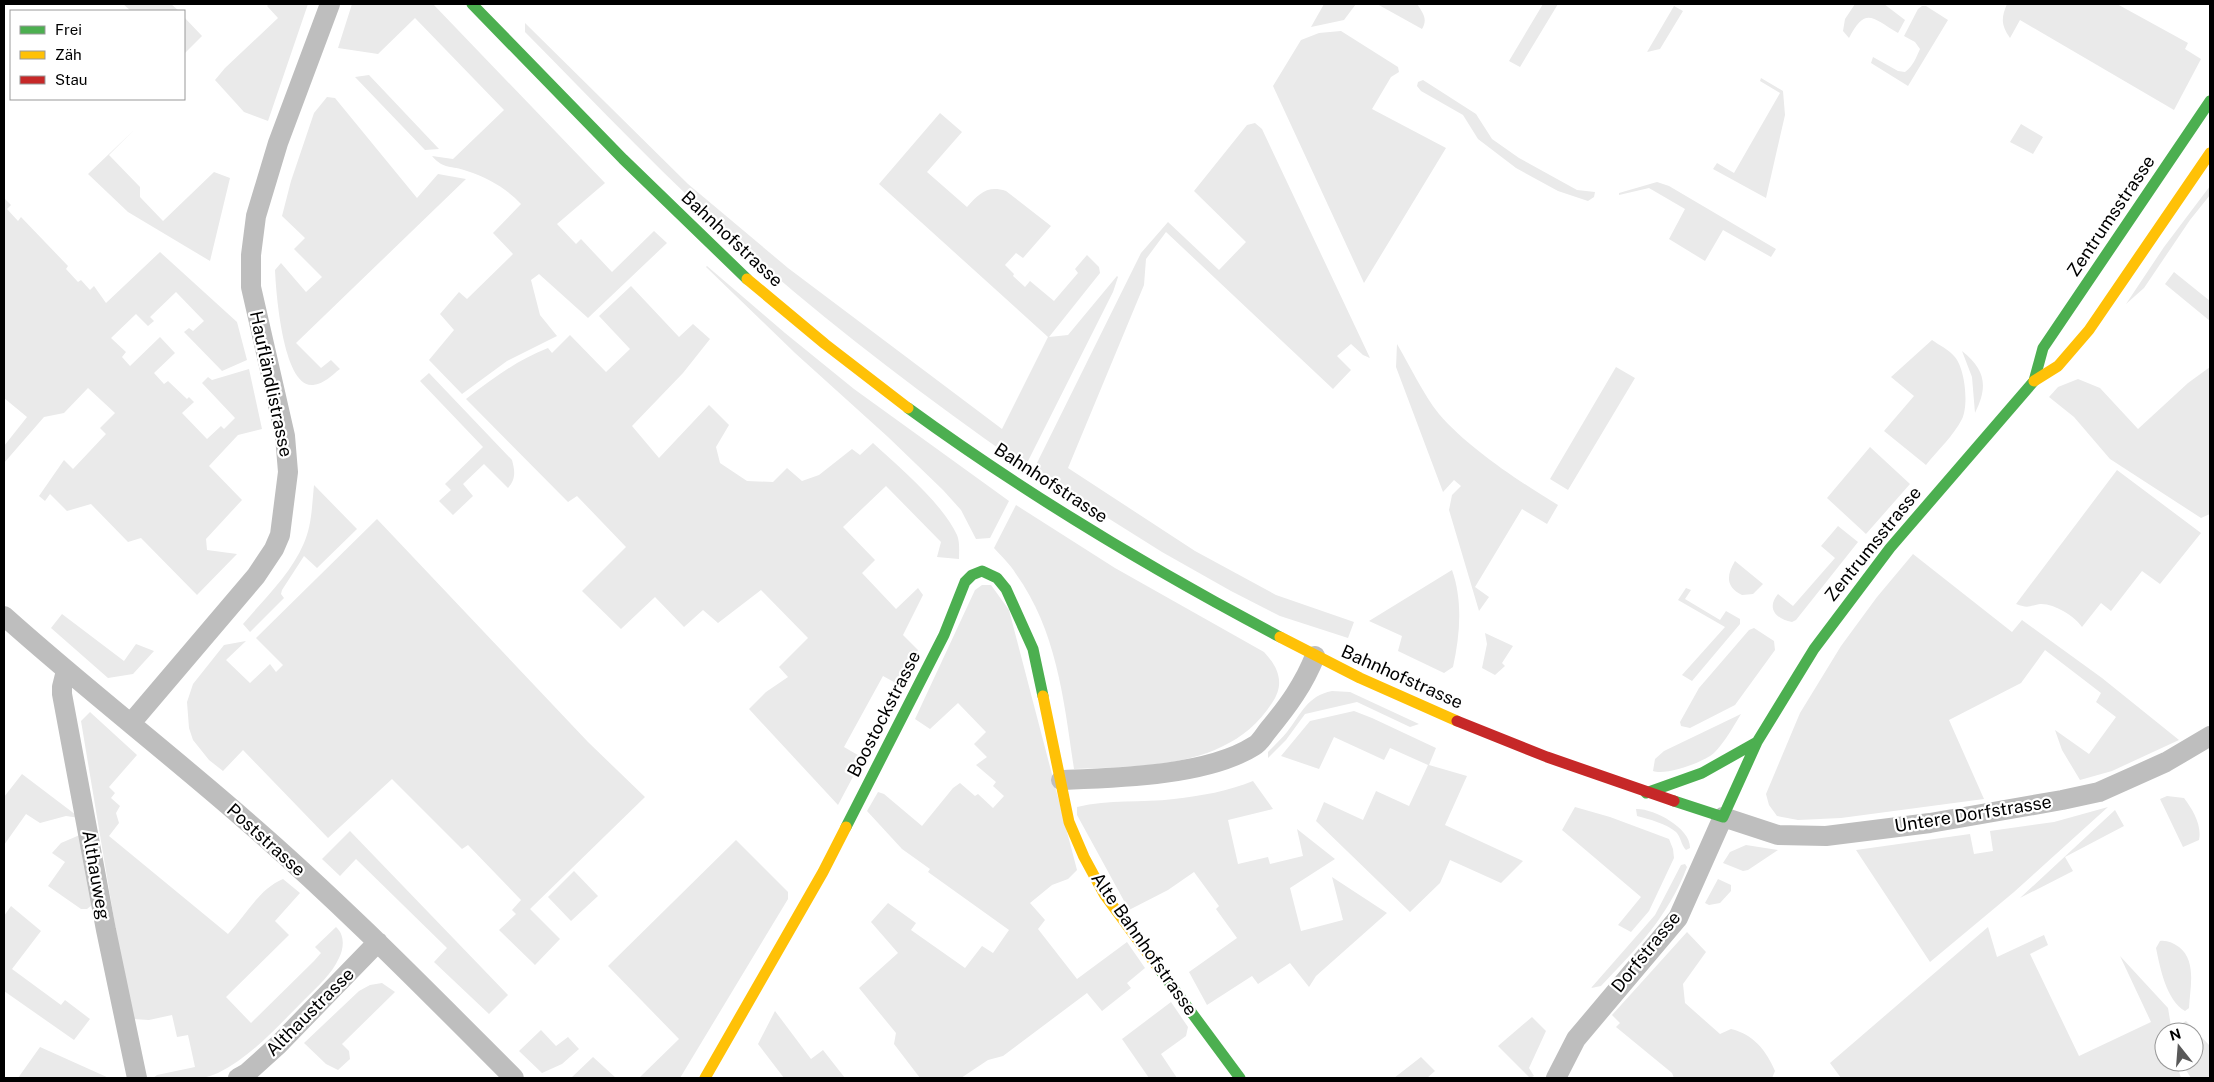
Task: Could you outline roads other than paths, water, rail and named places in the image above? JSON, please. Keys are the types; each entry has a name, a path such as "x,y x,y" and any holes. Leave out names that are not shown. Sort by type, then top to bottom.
{"street":[{"name":"Haufländlistrasse","path":"131,723 256,576 274,549 280,535 288,472 285,436 251,287 251,255 256,216 278,143 330,4"},
{"name":"Bahnhofstrasse","path":"472,4 632,168 766,296 854,367 956,442 1054,508 1182,586 1315,656 1443,716 1646,793 1723,817"},
{"name":"Zentrumsstrasse","path":"2034,381 2043,348 2210,101"},
{"name":"Zentrumsstrasse","path":"1723,817 1757,742 1814,648 1890,548 2034,381 2058,366 2089,330 2210,153"},
{"name":"Boostockstrasse","path":"705,1078 823,872 944,635 965,582 972,575 982,571 997,578 1006,588 1014,604 1033,649 1061,780"},
{"name":"Poststrasse","path":"4,616 66,671 131,723 245,820 378,942 514,1078"},
{"path":"1061,780 1147,774 1196,767 1222,762 1255,746 1291,702 1308,673 1315,656"},
{"name":"Althauweg","path":"66,671 62,694 136,1078"},
{"name":"Untere Dorfstrasse","path":"1723,817 1778,835 1826,836 1930,823 2099,792 2166,762 2210,736"},
{"name":"Zentrumsstrasse","path":"1646,793 1702,773 1757,742"},
{"name":"Alte Bahnhofstrasse","path":"1061,780 1069,822 1084,857 1104,894 1240,1078"},
{"name":"Dorfstrasse","path":"1556,1078 1576,1039 1678,918 1723,817"},
{"name":"Althaustrasse","path":"238,1078 247,1073 285,1038 378,942"}]}
